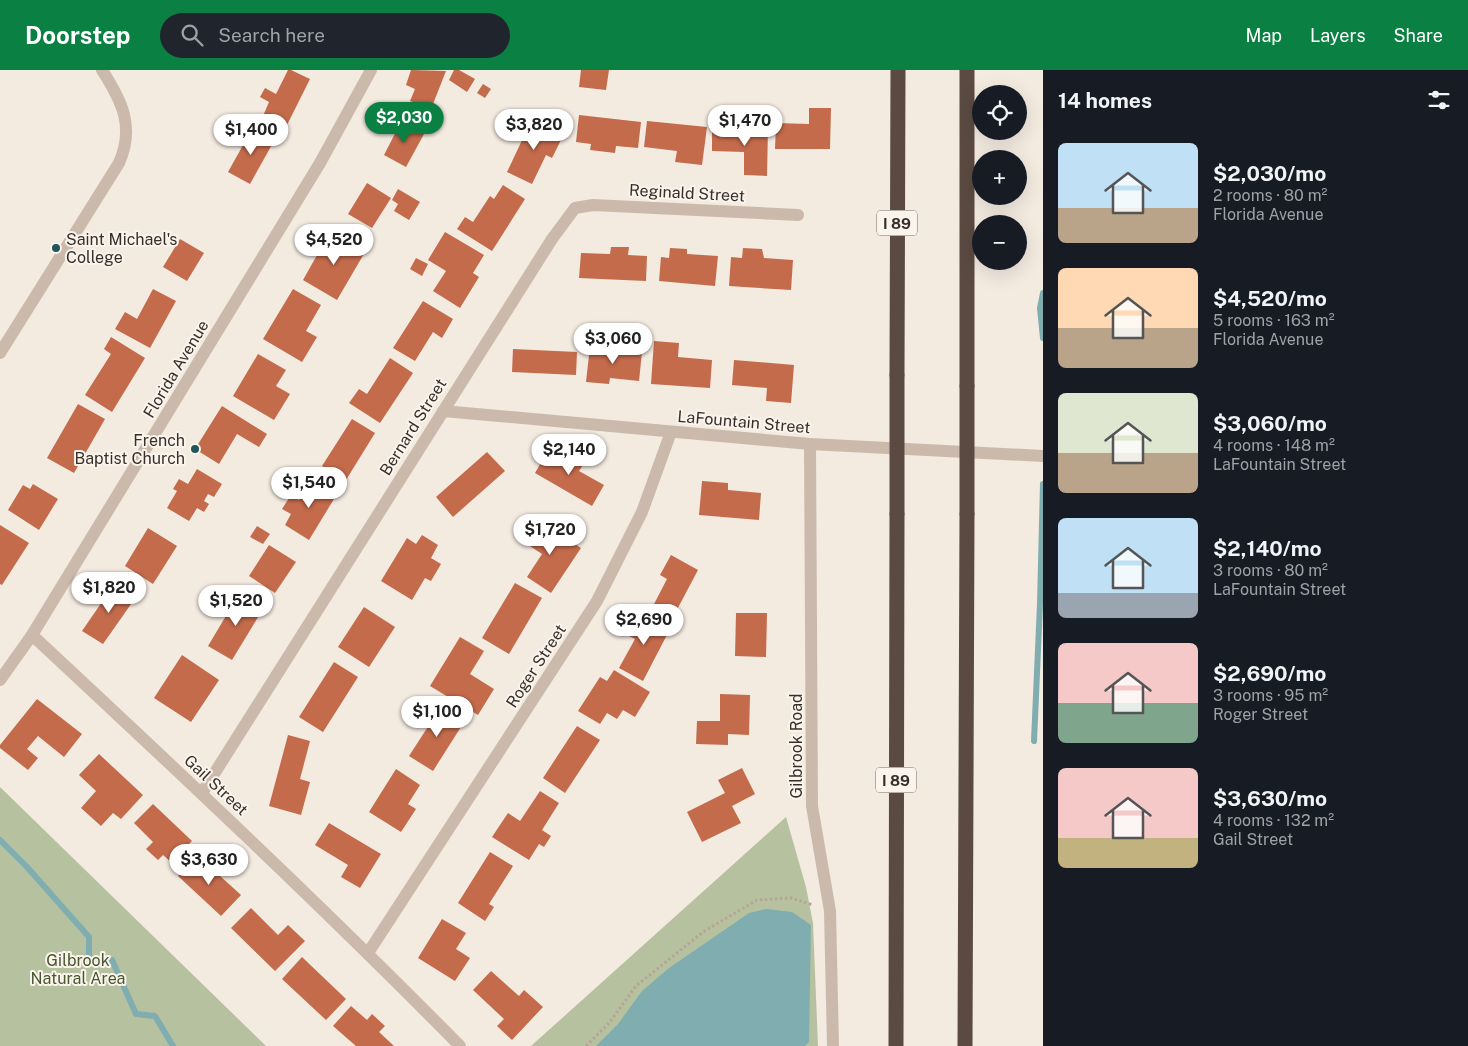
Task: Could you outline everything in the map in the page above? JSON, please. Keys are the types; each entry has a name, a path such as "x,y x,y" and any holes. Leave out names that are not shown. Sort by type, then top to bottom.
{"highway":[{"name":"I 89","path":"896,1046 898,70"},
{"path":"965,1046 967,70"}],"street":[{"path":"0,352 124,151 126,124 124,112 114,88 102,70"},
{"name":"Florida Avenue","path":"0,680 32,635 320,163 371,70"},
{"name":"Reginald Street","path":"575,208 593,205 798,216"},
{"name":"Bernard Street","path":"202,793 552,239 575,208"},
{"name":"LaFountain Street","path":"443,411 810,444 1043,456"},
{"name":"Roger Street","path":"368,952 597,601 642,512 671,432"},
{"name":"Gilbrook Road","path":"810,444 812,806 830,911 833,1046"},
{"name":"Gail Street","path":"32,635 202,793 368,952 460,1046"}],"path":[{"path":"586,1046 610,1022 636,986 703,932 757,900 791,898 830,911"}],"green space":[{"name":"Gilbrook Natural Area","path":"0,787 266,1046 0,1046"},
{"path":"786,817 806,887 813,923 818,1046 531,1046"}],"water":[{"path":"766,909 792,912 811,925 809,1042 805,1046 596,1046 618,1024 642,991 669,968 749,913"}],"building":[{"path":"288,70 310,79 286,127 263,116 269,102 260,97 265,88 276,94"},
{"path":"411,70 446,71 431,109 410,101 415,89 406,85"},
{"path":"454,70 459,70 475,79 467,92 449,80"},
{"path":"581,70 609,70 606,90 579,87"},
{"path":"483,84 491,89 485,98 477,93"},
{"path":"809,108 831,108 830,149 775,149 776,123 809,124"},
{"path":"579,115 641,122 638,148 616,146 615,153 590,150 591,144 576,142"},
{"path":"532,119 564,134 552,158 546,155 532,184 507,172"},
{"path":"647,121 707,127 702,165 675,162 677,151 644,147"},
{"path":"401,122 424,134 406,167 384,155"},
{"path":"712,128 768,128 767,176 744,175 744,152 712,151"},
{"path":"252,129 274,141 250,184 228,172"},
{"path":"367,183 391,198 372,228 348,214"},
{"path":"503,185 525,199 492,251 457,229 465,217 473,222 490,196 494,199"},
{"path":"398,189 420,202 409,220 394,211 398,204 392,200"},
{"path":"330,232 365,252 337,300 303,280"},
{"path":"445,232 484,255 473,273 479,277 460,308 433,291 446,271 428,260"},
{"path":"180,239 204,253 187,281 163,267"},
{"path":"611,247 629,247 628,255 647,256 646,281 579,278 581,253 610,254"},
{"path":"670,248 687,249 687,254 718,256 715,286 659,281 661,257 669,258"},
{"path":"743,248 762,249 764,258 793,260 791,290 729,286 731,257 742,258"},
{"path":"416,258 428,264 422,276 410,269"},
{"path":"153,289 176,301 150,348 115,329 125,312 137,319"},
{"path":"293,289 321,305 306,331 317,337 302,362 263,339"},
{"path":"423,301 453,319 442,338 433,332 415,361 393,348"},
{"path":"111,337 145,358 112,412 85,395 111,354 104,349"},
{"path":"654,341 679,343 678,357 712,360 710,388 651,384"},
{"path":"590,346 642,352 639,381 610,378 609,384 586,382"},
{"path":"513,349 577,352 576,375 512,372"},
{"path":"258,354 286,370 276,386 290,394 274,420 233,396"},
{"path":"390,358 413,373 380,423 349,403 359,389 367,394"},
{"path":"734,360 794,365 791,403 766,401 767,388 732,385"},
{"path":"78,404 105,419 74,473 47,458"},
{"path":"222,406 267,434 259,447 237,434 219,464 195,449"},
{"path":"352,419 375,433 346,480 322,466"},
{"path":"550,447 583,465 579,471 604,485 592,506 535,473"},
{"path":"487,452 505,471 453,517 436,497"},
{"path":"197,469 222,484 214,497 208,494 204,501 209,504 204,512 197,508 189,521 167,508 177,491 173,489 179,479 188,484"},
{"path":"312,479 337,494 309,540 285,525 291,514 282,509 291,495 299,500"},
{"path":"702,481 728,483 728,490 761,493 759,520 699,515"},
{"path":"33,484 58,499 39,530 8,510 23,485 30,489"},
{"path":"538,520 581,548 551,593 527,577 542,554 524,542"},
{"path":"0,525 29,543 2,585 0,584"},
{"path":"257,526 270,534 263,544 250,537"},
{"path":"148,528 177,546 153,584 125,566"},
{"path":"422,535 438,545 431,558 441,564 431,581 425,578 412,600 381,581 407,538 416,544"},
{"path":"269,545 296,562 275,593 249,576"},
{"path":"671,555 698,570 672,619 652,608 667,579 660,575"},
{"path":"115,583 136,597 103,644 82,631"},
{"path":"515,583 542,598 509,654 482,638"},
{"path":"239,594 263,609 232,660 208,646"},
{"path":"364,607 395,627 369,667 338,647"},
{"path":"639,613 670,629 643,681 619,668 635,639 627,635"},
{"path":"736,613 767,613 766,657 735,656"},
{"path":"460,637 484,651 470,674 494,689 478,715 430,686"},
{"path":"182,655 219,680 191,722 154,698"},
{"path":"334,662 358,677 323,732 299,717"},
{"path":"614,670 650,692 635,717 623,710 617,719 607,713 600,724 578,711 600,677 607,681"},
{"path":"720,694 750,695 749,735 728,734 728,745 696,744 697,721 720,721"},
{"path":"37,699 82,734 64,757 38,736 27,749 38,758 28,770 0,748 0,745"},
{"path":"442,705 466,719 433,771 409,756"},
{"path":"577,726 600,740 565,793 543,778"},
{"path":"288,735 310,741 300,779 310,782 301,815 269,806"},
{"path":"99,754 143,795 121,819 113,813 101,826 81,808 96,791 79,775"},
{"path":"742,768 755,794 732,806 741,823 702,842 687,812 725,793 718,780"},
{"path":"396,769 420,785 408,804 416,809 401,832 369,812"},
{"path":"540,791 559,803 542,830 551,836 544,847 539,844 529,860 492,837 508,813 520,821"},
{"path":"153,804 192,841 171,862 163,855 158,860 146,849 153,842 134,823"},
{"path":"329,823 381,854 360,888 341,877 348,865 315,845"},
{"path":"490,852 513,866 489,904 494,907 485,921 458,903"},
{"path":"197,855 241,895 221,916 178,876"},
{"path":"251,908 278,935 288,925 305,941 275,971 231,928"},
{"path":"442,919 466,933 456,949 470,958 455,981 418,958"},
{"path":"302,957 346,999 326,1020 282,979"},
{"path":"491,971 519,996 524,990 543,1007 512,1040 497,1026 504,1019 473,990"},
{"path":"351,1006 367,1020 372,1014 385,1026 379,1032 394,1046 356,1046 333,1026"}],"waterway":[{"path":"1043,293 1040,308 1043,338"},
{"path":"1034,741 1043,484"},
{"path":"0,840 27,867 89,937 89,958 112,960 136,1014 155,1016 173,1046"}],"place":[{"name":"Saint Michael's College","path":"56,248"},
{"name":"French Baptist Church","path":"195,449"}]}
